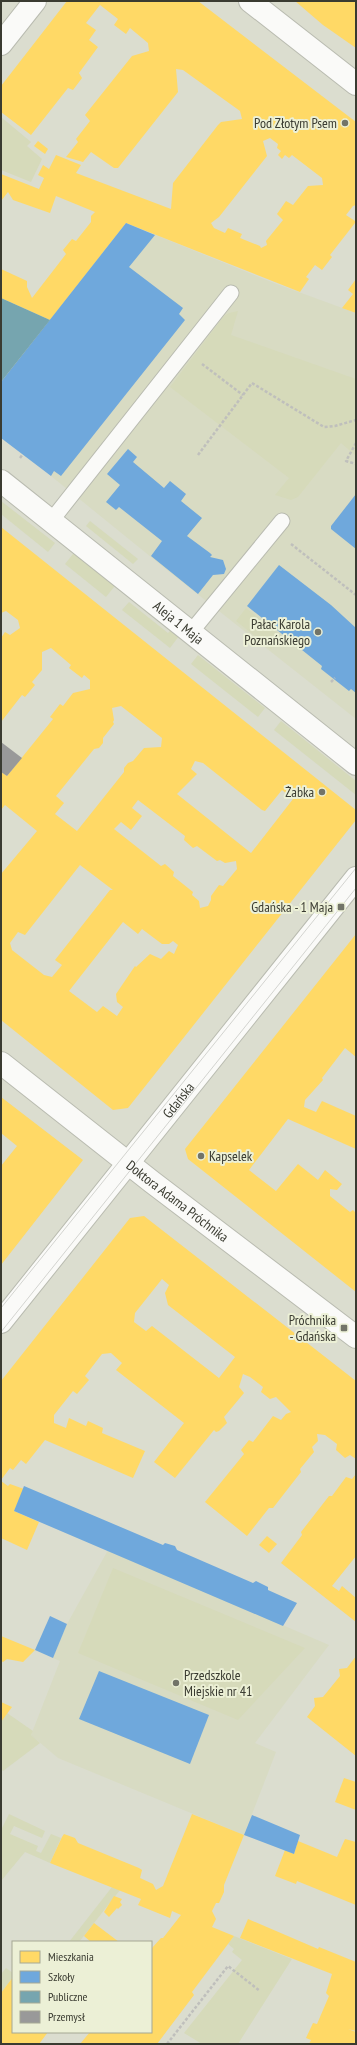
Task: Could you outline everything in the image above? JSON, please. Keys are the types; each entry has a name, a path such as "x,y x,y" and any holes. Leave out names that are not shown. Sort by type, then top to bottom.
{"street":[{"path":"1,44 35,1"},
{"path":"250,1 356,84"},
{"name":"Aleja 1 Maja","path":"1,481 356,764"},
{"name":"Gdańska","path":"1,1322 356,878"},
{"name":"Doktora Adama Próchnika","path":"1,1063 356,1337"}],"lane":[{"path":"52,521 231,293"},
{"path":"192,632 282,521"}],"path":[{"path":"186,351 243,395"},
{"path":"198,455 252,384 313,422 324,427 336,426 356,420"},
{"path":"356,443 346,461 356,464"},
{"path":"20,458 23,454"},
{"path":"282,521 285,540 356,595"},
{"path":"331,682 335,678"},
{"path":"167,2044 228,1966 260,1991"}],"shaded area":[{"path":"1,117 31,142 27,146 42,159 31,182 1,170"},
{"path":"126,223 274,283 356,313 356,719 167,570 51,476 1,382"},
{"path":"238,311 231,335 356,379 356,456 341,443 298,497 291,500 275,495 289,478 170,387 224,316"},
{"path":"1,501 55,543 48,552 1,514"},
{"path":"90,521 138,559 133,564 86,526"},
{"path":"77,549 118,582 106,597 65,564"},
{"path":"129,602 168,633 175,626 182,632 170,648 122,610"},
{"path":"246,608 281,636 271,649 236,621"},
{"path":"198,655 265,708 258,717 191,664"},
{"path":"281,721 356,781 356,795 274,730"},
{"name":"Przedszkole Miejskie nr 41","path":"108,1550 329,1645 255,1743 276,1752 244,1835 58,1758 31,1735 60,1661 53,1658 67,1624"},
{"path":"113,1568 305,1648 238,1720 78,1653"},
{"path":"7,1713 33,1731 31,1735 40,1743 3,1771 1,1769 1,1722"},
{"path":"9,1814 45,1831 42,1838 14,1826 10,1834 38,1846 36,1851 41,1853 51,1834 61,1838 50,1863 25,1852 1,1881 1,1830"},
{"path":"112,1887 120,1890 80,1941 70,1941"},
{"path":"234,1936 292,1959 238,2044 202,2044 184,2033 242,1960 232,1952 234,1949 228,1944"},
{"path":"6,1968 12,1972 12,1978 1,1993 1,1974"}],"building: Mieszkania":[{"path":"67,1 198,1 356,122 356,205 353,206 346,215 355,221 355,223 330,255 332,257 322,270 315,265 306,277 309,279 300,292 126,223 50,320 1,298 1,269 27,281 27,287 32,298 66,254 63,250 72,239 76,241 91,222 91,216 95,212 56,196 50,213 13,200 8,192 1,201 1,174 39,189 44,178 38,175 43,165 49,169 56,155 81,165 76,173 171,209 173,183 218,125 221,122 242,119 240,111 183,70 176,69 178,92 118,168 114,168 91,152 83,162 66,157 78,142 76,139 90,121 85,115 132,56 149,51 148,43 130,28 126,34 114,25 118,19 100,5 86,23 96,30 89,40 98,47 79,73 82,78 73,90 68,88 31,135 1,112 1,86","holes":["270,138 278,144 277,148 281,151 278,155 282,159 285,155 289,158 292,155 322,178 323,185 308,186 293,205 286,201 277,214 283,220 266,241 267,245 261,248 260,246 240,238 242,234 228,228 225,233 214,228 211,223 219,217 267,156 263,141"]},
{"path":"295,1 356,1 356,48 323,25"},
{"path":"38,141 48,149 45,154 34,146"},
{"path":"356,279 356,313 342,308 353,294 348,290"},
{"path":"1,527 356,810 356,820 128,1108 113,1110 1,1020 1,874 37,831 5,805 1,810 1,772 7,776 53,719 50,717 60,704 63,706 73,693 90,689 90,680 84,675 82,678 69,668 71,665 51,648 42,652 42,670 32,682 35,685 25,697 22,695 1,722 1,638 5,632 10,635 20,628 18,620 6,611 1,613","holes":["121,706 162,738 161,747 144,748 133,761 128,763 124,768 124,772 77,831 55,814 64,803 56,796 94,749 99,748 103,743 103,738 114,724 112,708","195,761 203,763 265,811 282,790 293,799 251,853 177,794 197,774 191,769","138,800 185,836 184,840 193,848 197,846 217,861 220,860 225,863 236,861 237,869 223,886 219,885 211,896 208,906 200,908 199,901 192,895 193,892 173,876 174,872 165,864 161,866 114,829 121,822 131,830 142,816 132,808","80,865 113,890 110,890 55,960 62,965 52,977 44,975 12,950 10,943 18,932 25,935","123,922 138,934 142,929 162,944 169,944 173,941 178,945 174,954 169,951 161,959 150,954 136,967 135,966 116,994 117,1002 123,1007 117,1016 103,1006 97,1012 69,991"]},
{"path":"356,934 356,1057 345,1048 322,1078 323,1080 305,1100 304,1107 316,1112 322,1101 356,1116 356,1149 288,1119 249,1170 276,1191 298,1164 318,1180 325,1170 342,1184 337,1190 330,1189 330,1196 350,1212 353,1210 356,1213 356,1292 188,1159 185,1149"},
{"path":"1,1097 83,1160 1,1265 1,1166 17,1146 1,1133"},
{"path":"144,1216 356,1381 356,1459 350,1455 345,1458 336,1450 337,1444 325,1435 317,1434 318,1441 312,1447 314,1452 300,1469 301,1472 273,1508 269,1508 247,1536 205,1502 244,1454 241,1450 249,1440 253,1442 273,1416 281,1420 286,1414 291,1412 276,1397 270,1399 261,1392 263,1387 250,1377 243,1374 239,1387 244,1393 224,1417 227,1423 219,1431 216,1432 214,1430 175,1478 154,1462 184,1423 116,1370 122,1363 111,1353 102,1354 85,1376 89,1380 77,1394 73,1391 54,1415 54,1423 66,1428 69,1418 86,1426 88,1421 103,1428 102,1433 145,1451 133,1478 45,1440 26,1464 21,1460 13,1470 10,1468 1,1480 1,1381 130,1218","holes":["162,1279 169,1285 165,1293 168,1305 235,1357 219,1378 152,1326 146,1331 134,1322 135,1313"]},
{"path":"356,1474 356,1556 332,1586 339,1591 342,1586 356,1598 356,1622 281,1563 302,1535 301,1532 329,1496 332,1496 346,1477 352,1479"},
{"path":"1,1481 8,1486 10,1484 24,1489 14,1511 39,1522 27,1550 1,1538"},
{"path":"267,1536 277,1544 269,1553 259,1545"},
{"path":"1,1636 35,1650 23,1662 7,1659 3,1662 1,1661"},
{"path":"356,1656 356,1756 307,1717 315,1706 314,1698 323,1697 340,1676 339,1669 347,1668"},
{"path":"1,1702 12,1707 1,1722"},
{"path":"344,1778 356,1782 356,1810 335,1802"},
{"path":"192,1814 244,1835 224,1885 224,1892 219,1903 216,1903 212,1911 216,1919 212,1927 234,1936 192,1992 194,1995 157,2044 80,2044 89,2033 152,2033 152,1948 161,1938 163,1938 181,1915 172,1911 170,1918 138,1905 141,1899 50,1863 62,1837 64,1834 75,1838 78,1843 139,1868 142,1870 140,1878 153,1884 156,1890 163,1886"},
{"path":"345,1839 356,1842 356,1905 297,1881 296,1884 275,1876 285,1850 294,1854 298,1841 337,1857"},
{"path":"114,1896 122,1899 120,1902 122,1905 109,1917 104,1912"},
{"path":"248,1919 318,1949 319,1947 356,1962 356,2031 348,2029 356,2032 356,2044 309,2044 311,2040 306,2038 313,2023 317,2024 329,1996 326,1993 332,1974 240,1938"},
{"path":"94,1923 118,1941 90,1941 84,1936"},
{"path":"12,1978 12,2033 47,2033 39,2044 1,2044 1,1993"}],"building: Szkoły":[{"path":"126,223 155,235 129,267 183,308 179,314 185,320 61,476 54,471 51,476 1,438 1,382"},
{"path":"128,449 137,457 133,462 164,488 170,481 186,494 181,501 202,518 187,536 210,553 212,555 210,557 223,560 226,569 224,574 213,575 198,594 151,556 162,541 119,507 116,510 106,502 120,485 107,474"},
{"path":"356,494 356,549 331,529 331,526"},
{"name":"Pałac Karola Poznańskiego","path":"279,565 331,605 356,628 356,693 351,689 349,691 321,669 322,666 247,606"},
{"path":"24,1486 163,1545 165,1543 175,1546 177,1550 253,1583 256,1581 268,1587 268,1590 297,1603 283,1626 14,1511"},
{"path":"50,1616 67,1624 53,1658 35,1650"},
{"path":"99,1671 209,1715 190,1764 79,1719"},
{"path":"252,1815 300,1835 294,1854 244,1835"}],"building: Publiczne":[{"path":"1,298 50,320 1,382"}],"building: Przemysł":[{"path":"1,742 22,758 7,776 1,772"}],"tram line":[{"path":"1,1308 356,868"},
{"path":"1,1332 356,888"}],"place":[{"name":"Pod Złotym Psem","path":"345,123"},
{"name":"Pałac Karola Poznańskiego","path":"318,632"},
{"name":"Żabka","path":"322,792"},
{"name":"Gdańska - 1 Maja","path":"341,907"},
{"name":"Kapselek","path":"201,1156"},
{"name":"Próchnika - Gdańska","path":"344,1328"},
{"name":"Przedszkole Miejskie nr 41","path":"176,1683"}]}
